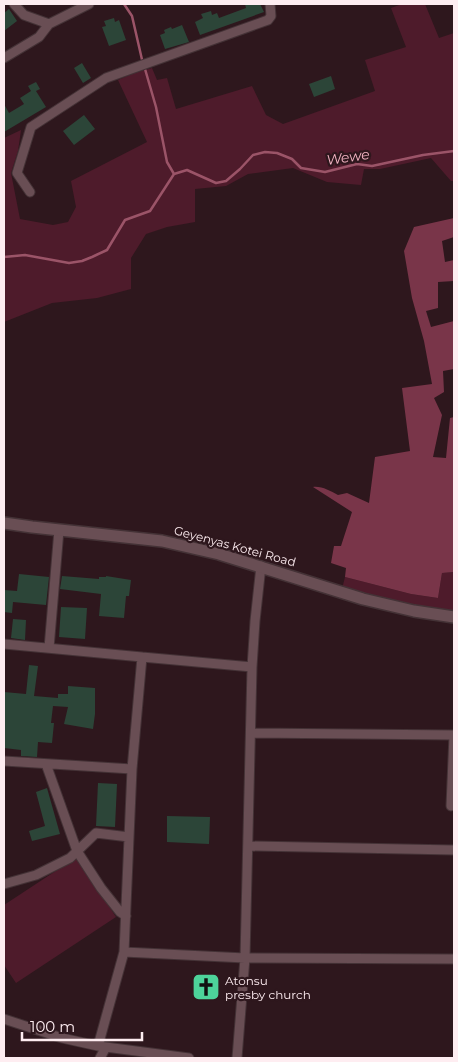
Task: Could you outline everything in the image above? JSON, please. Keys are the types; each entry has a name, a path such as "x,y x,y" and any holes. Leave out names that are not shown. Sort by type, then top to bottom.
{"street":[{"path":"14,4 24,15 48,24"},
{"path":"4,58 39,37 48,24 89,4"},
{"path":"30,192 16,173 31,127 106,78 117,73 152,63 268,20 271,16 270,4"},
{"name":"Geyenyas Kotei Road","path":"4,523 162,541 262,566 363,599 414,611 454,617"},
{"path":"49,648 59,530"},
{"path":"237,1058 245,958 252,667 255,621 262,566"},
{"path":"4,644 252,667"},
{"path":"100,1058 124,952 132,769 142,657"},
{"path":"250,733 454,735 451,806"},
{"path":"4,761 132,769"},
{"path":"46,764 77,851 101,888 120,912 126,916"},
{"path":"4,884 36,874 70,858 96,833 129,837"},
{"path":"248,846 454,850"},
{"path":"124,952 245,958 454,959"},
{"path":"4,1019 62,1038 102,1047 189,1058"}],"shaded area":[{"path":"402,4 425,4 439,38 454,33 454,181 451,181 431,158 380,169 364,169 361,185 327,182 293,168 248,174 226,186 195,189 195,222 167,227 146,234 131,258 131,289 97,298 52,303 4,322 4,138 21,130 18,151 11,173 20,219 53,225 68,222 76,207 71,181 147,142 118,80 152,68 157,80 167,78 176,109 252,86 266,115 283,124 375,91 365,60 406,47 391,8"},
{"path":"454,218 454,237 442,241 445,262 454,260 454,281 438,282 438,308 426,311 431,327 454,321 454,369 443,371 444,392 434,398 442,415 433,457 446,458 450,418 454,417 454,572 442,573 438,598 411,594 345,577 346,568 331,563 334,546 341,546 352,512 313,487 323,488 338,495 347,493 369,503 375,457 410,451 402,388 432,384 424,341 412,298 404,251 414,227"},
{"path":"454,572 454,613 424,609 342,589 345,577 411,594 438,598 442,573"},
{"path":"77,857 116,917 16,983 4,965 4,905"}],"building":[{"path":"245,4 260,4 264,12 200,35 195,22 203,18 201,14 211,11 212,15 217,13 219,18 246,8"},
{"path":"9,9 17,21 4,31 4,13"},
{"path":"114,18 115,22 119,20 126,40 109,46 102,27 106,26 104,21"},
{"path":"182,25 189,42 165,49 160,35 165,33 164,30"},
{"path":"82,63 91,78 83,83 74,68"},
{"path":"331,76 335,89 314,97 309,84"},
{"path":"36,82 40,89 36,91 46,107 4,132 4,104 9,113 24,104 20,98 31,91 28,86"},
{"path":"84,115 95,129 74,145 63,131"},
{"path":"19,574 49,577 46,605 13,602 12,613 4,612 4,590 17,591"},
{"path":"62,576 99,579 99,577 106,576 131,580 129,596 126,596 124,618 99,616 101,594 60,589"},
{"path":"61,607 87,608 85,639 59,637"},
{"path":"13,619 26,620 25,640 11,638"},
{"path":"29,665 38,666 34,696 58,698 58,694 68,694 68,686 95,688 93,729 64,724 68,707 53,706 51,723 54,723 52,743 38,742 37,757 21,756 21,750 4,748 4,692 26,694"},
{"path":"98,783 117,784 115,827 96,826"},
{"path":"47,788 60,834 32,841 29,831 45,826 36,792"},
{"path":"167,816 210,817 209,844 167,842"}],"waterway":[{"path":"124,4 132,16 143,64"},
{"path":"145,69 156,107 167,162 174,174"},
{"name":"Wewe","path":"4,257 25,255 69,263 82,261 107,250 125,220 150,211 174,174 187,170 216,183 226,181 253,155 265,152 277,153 292,159 301,168 325,172 357,164 372,166 423,155 454,151"}],"place":[{"name":"Atonsu presby church","path":"206,987"}]}
